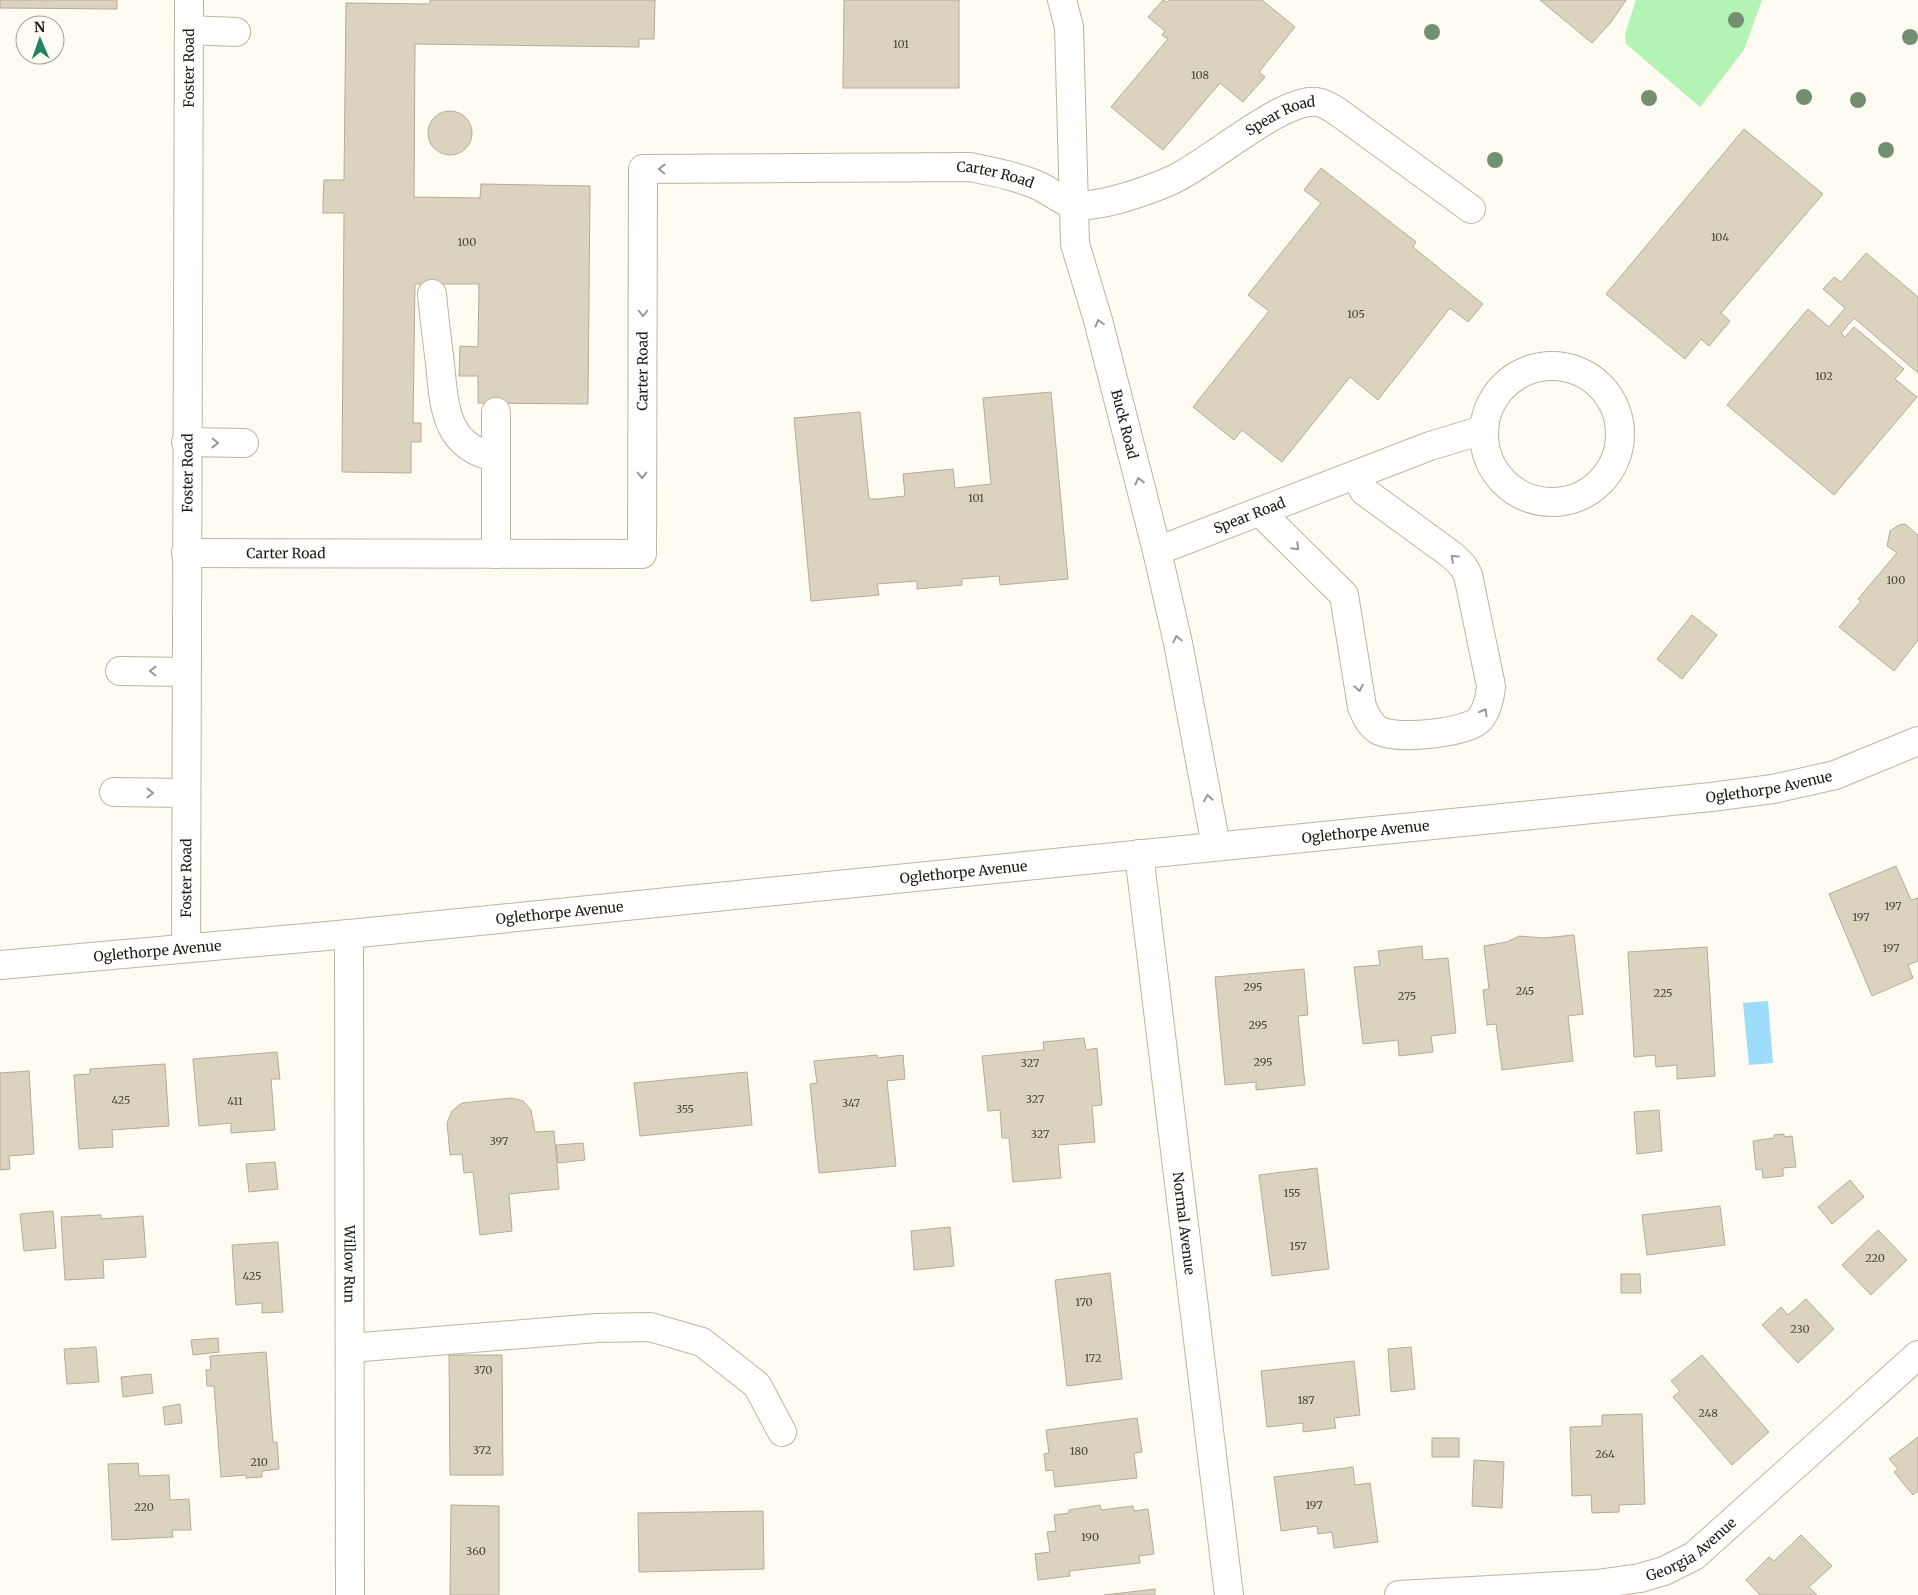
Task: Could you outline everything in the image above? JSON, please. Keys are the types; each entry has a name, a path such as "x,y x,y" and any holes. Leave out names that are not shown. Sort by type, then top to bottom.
{"street":[{"name":"Foster Road","path":"186,948 186,442 189,0"},
{"name":"Buck Road","path":"1062,0 1069,27 1075,244 1098,320 1157,551 1199,747 1216,846"},
{"path":"189,30 236,32"},
{"name":"Spear Road","path":"1073,205 1101,203 1135,194 1173,180 1205,162 1286,108 1303,103 1317,102 1338,112 1471,209"},
{"name":"Carter Road","path":"186,553 642,554 643,169 970,167 1007,174 1040,186 1073,205"},
{"path":"432,294 447,416 457,436 464,442 485,454 496,457"},
{"path":"1559,366 1578,371 1595,380 1608,394 1617,412 1621,431 1618,453 1609,473 1593,489 1574,499 1552,503 1530,499 1510,488 1494,472 1485,452 1483,430 1488,408 1500,390 1516,375 1537,367 1559,366"},
{"path":"496,412 496,554"},
{"name":"Spear Road","path":"1157,551 1262,513 1430,446 1483,430"},
{"path":"186,442 244,443"},
{"path":"1262,513 1344,595 1362,707 1368,720 1378,730 1390,736 1420,736 1472,726 1486,710 1492,686 1468,575 1453,556 1364,491 1356,475"},
{"path":"120,671 186,672"},
{"name":"Oglethorpe Avenue","path":"0,965 349,934 1773,789 1836,775 1918,741"},
{"path":"114,792 186,793"},
{"name":"Normal Avenue","path":"1139,854 1229,1595"},
{"name":"Willow Run","path":"349,934 350,1595"},
{"path":"350,1348 596,1328 650,1326 702,1342 757,1385 782,1432"},
{"name":"Georgia Avenue","path":"1400,1595 1597,1584 1640,1578 1664,1571 1694,1556 1918,1355"}],"green space":[{"path":"1636,0 1762,0 1744,50 1700,107 1626,44 1625,34"}],"water":[{"path":"1768,1001 1773,1063 1749,1065 1743,1003"}],"building":[{"path":"0,0 117,0 117,9 0,8"},
{"path":"430,0 655,0 654,39 639,39 639,47 415,44 414,197 480,198 481,184 590,186 588,404 478,403 478,376 459,376 460,346 478,347 479,284 415,284 413,423 421,423 421,442 411,442 411,473 342,472 344,213 323,213 323,201 324,180 344,180 346,3 430,4"},
{"path":"844,0 959,0 959,88 843,88"},
{"path":"1163,0 1167,2 1169,0 1262,0 1295,27 1259,72 1265,77 1243,102 1220,83 1163,150 1111,107 1168,39 1162,35 1165,31 1148,17"},
{"path":"1540,0 1626,0 1612,21 1592,43"},
{"path":"450,111 462,115 468,121 472,133 468,145 462,151 450,155 438,151 432,145 428,133 432,121 438,115"},
{"path":"1744,129 1823,194 1721,313 1730,321 1709,346 1701,339 1685,359 1606,294"},
{"path":"1321,168 1416,242 1413,247 1483,304 1468,322 1450,308 1378,400 1350,377 1282,462 1242,430 1234,440 1193,407 1269,311 1248,295 1321,203 1304,190"},
{"path":"1866,253 1918,297 1918,373 1854,318 1841,333 1845,337 1854,327 1904,369 1895,379 1917,397 1834,495 1727,405 1808,309 1829,327 1845,308 1823,289 1834,277 1841,282"},
{"path":"1051,392 1068,579 1000,585 999,576 962,579 962,585 917,589 917,581 877,584 879,595 811,601 794,418 860,412 869,499 878,499 905,496 903,474 953,469 955,488 991,484 983,398"},
{"path":"1905,524 1918,535 1918,640 1894,671 1839,627 1861,601 1858,599 1897,553 1887,546 1890,531 1899,525"},
{"path":"1692,615 1717,635 1682,679 1657,659"},
{"path":"1896,866 1911,900 1918,898 1918,961 1908,965 1913,978 1872,996 1829,894"},
{"path":"1574,935 1583,1014 1568,1016 1573,1061 1502,1070 1496,1024 1487,1025 1483,990 1489,989 1484,946 1507,942 1519,936 1543,938"},
{"path":"1422,946 1423,960 1448,958 1456,1033 1431,1036 1433,1052 1399,1056 1398,1040 1363,1044 1354,967 1380,965 1378,951"},
{"path":"1707,947 1715,1076 1677,1079 1677,1065 1656,1067 1655,1055 1634,1057 1628,952"},
{"path":"1304,969 1308,1015 1298,1016 1305,1085 1256,1090 1256,1082 1225,1085 1215,977"},
{"path":"1084,1038 1086,1050 1097,1048 1102,1105 1092,1106 1095,1142 1058,1145 1061,1178 1013,1182 1009,1138 1002,1138 1000,1110 988,1111 982,1056 1044,1050 1043,1042"},
{"path":"277,1052 280,1079 271,1079 275,1130 231,1133 231,1123 199,1126 193,1059"},
{"path":"877,1055 877,1058 903,1055 905,1079 887,1081 896,1166 819,1173 810,1084 817,1083 814,1061"},
{"path":"165,1064 169,1126 112,1130 113,1147 79,1149 74,1075 90,1074 90,1069"},
{"path":"29,1071 34,1154 9,1156 10,1169 0,1170 0,1073"},
{"path":"747,1072 752,1125 640,1136 634,1083"},
{"path":"512,1098 523,1101 531,1110 535,1132 554,1131 559,1189 509,1194 512,1231 480,1235 473,1172 464,1173 462,1154 450,1155 447,1123 452,1111 462,1103"},
{"path":"1659,1110 1662,1151 1637,1154 1634,1112"},
{"path":"1784,1134 1784,1137 1792,1136 1796,1167 1783,1168 1783,1176 1763,1178 1762,1169 1756,1170 1753,1141 1774,1138 1774,1135"},
{"path":"583,1143 585,1160 558,1163 556,1145"},
{"path":"275,1162 278,1189 249,1192 246,1164"},
{"path":"1317,1168 1329,1269 1272,1276 1259,1175"},
{"path":"1850,1180 1864,1197 1832,1224 1818,1207"},
{"path":"1720,1206 1725,1245 1647,1255 1642,1215"},
{"path":"53,1211 56,1248 24,1251 20,1214"},
{"path":"101,1215 101,1219 143,1216 146,1257 103,1260 104,1278 65,1280 61,1217"},
{"path":"950,1227 954,1266 914,1270 911,1231"},
{"path":"1878,1230 1907,1260 1871,1295 1842,1265"},
{"path":"278,1242 283,1312 262,1313 262,1303 236,1305 232,1245"},
{"path":"1110,1273 1122,1379 1067,1386 1055,1280"},
{"path":"1621,1274 1640,1274 1641,1293 1621,1293"},
{"path":"1806,1299 1834,1329 1798,1363 1762,1325 1781,1307 1788,1315"},
{"path":"218,1338 219,1352 193,1355 191,1340"},
{"path":"96,1347 99,1382 67,1384 64,1349"},
{"path":"1411,1347 1415,1389 1391,1392 1388,1349"},
{"path":"266,1352 273,1442 277,1442 279,1469 262,1471 262,1477 246,1478 246,1475 221,1477 214,1386 207,1386 206,1370 211,1370 210,1356"},
{"path":"449,1355 502,1355 503,1475 450,1475"},
{"path":"1702,1355 1769,1432 1732,1465 1673,1397 1680,1391 1671,1381"},
{"path":"1354,1361 1360,1415 1334,1418 1336,1428 1303,1432 1303,1423 1267,1427 1261,1371"},
{"path":"151,1374 153,1393 123,1397 121,1377"},
{"path":"180,1404 182,1423 165,1425 163,1407"},
{"path":"1642,1414 1645,1504 1619,1505 1619,1512 1592,1513 1591,1495 1572,1496 1570,1427 1602,1426 1602,1415"},
{"path":"1137,1418 1142,1452 1134,1453 1137,1478 1055,1487 1053,1470 1046,1471 1044,1454 1049,1453 1046,1430"},
{"path":"1918,1437 1918,1491 1913,1495 1894,1472 1898,1469 1889,1459"},
{"path":"1432,1438 1459,1438 1459,1457 1432,1457"},
{"path":"1474,1460 1504,1462 1502,1508 1472,1506"},
{"path":"138,1463 139,1476 169,1475 170,1500 189,1499 191,1530 172,1530 173,1537 112,1540 108,1464"},
{"path":"1353,1467 1355,1485 1370,1483 1378,1542 1334,1548 1332,1532 1318,1534 1317,1526 1281,1531 1274,1477"},
{"path":"451,1505 499,1506 499,1595 450,1595"},
{"path":"1100,1505 1101,1510 1133,1506 1134,1511 1148,1509 1154,1554 1139,1556 1140,1563 1069,1571 1070,1576 1038,1580 1035,1554 1050,1552 1047,1532 1056,1531 1054,1515 1069,1513 1069,1510"},
{"path":"763,1511 764,1569 639,1572 638,1513"},
{"path":"1801,1535 1832,1566 1809,1587 1817,1595 1760,1595 1746,1580 1769,1557 1774,1561"},
{"path":"1155,1589 1155,1595 1104,1595 1130,1592"}]}
